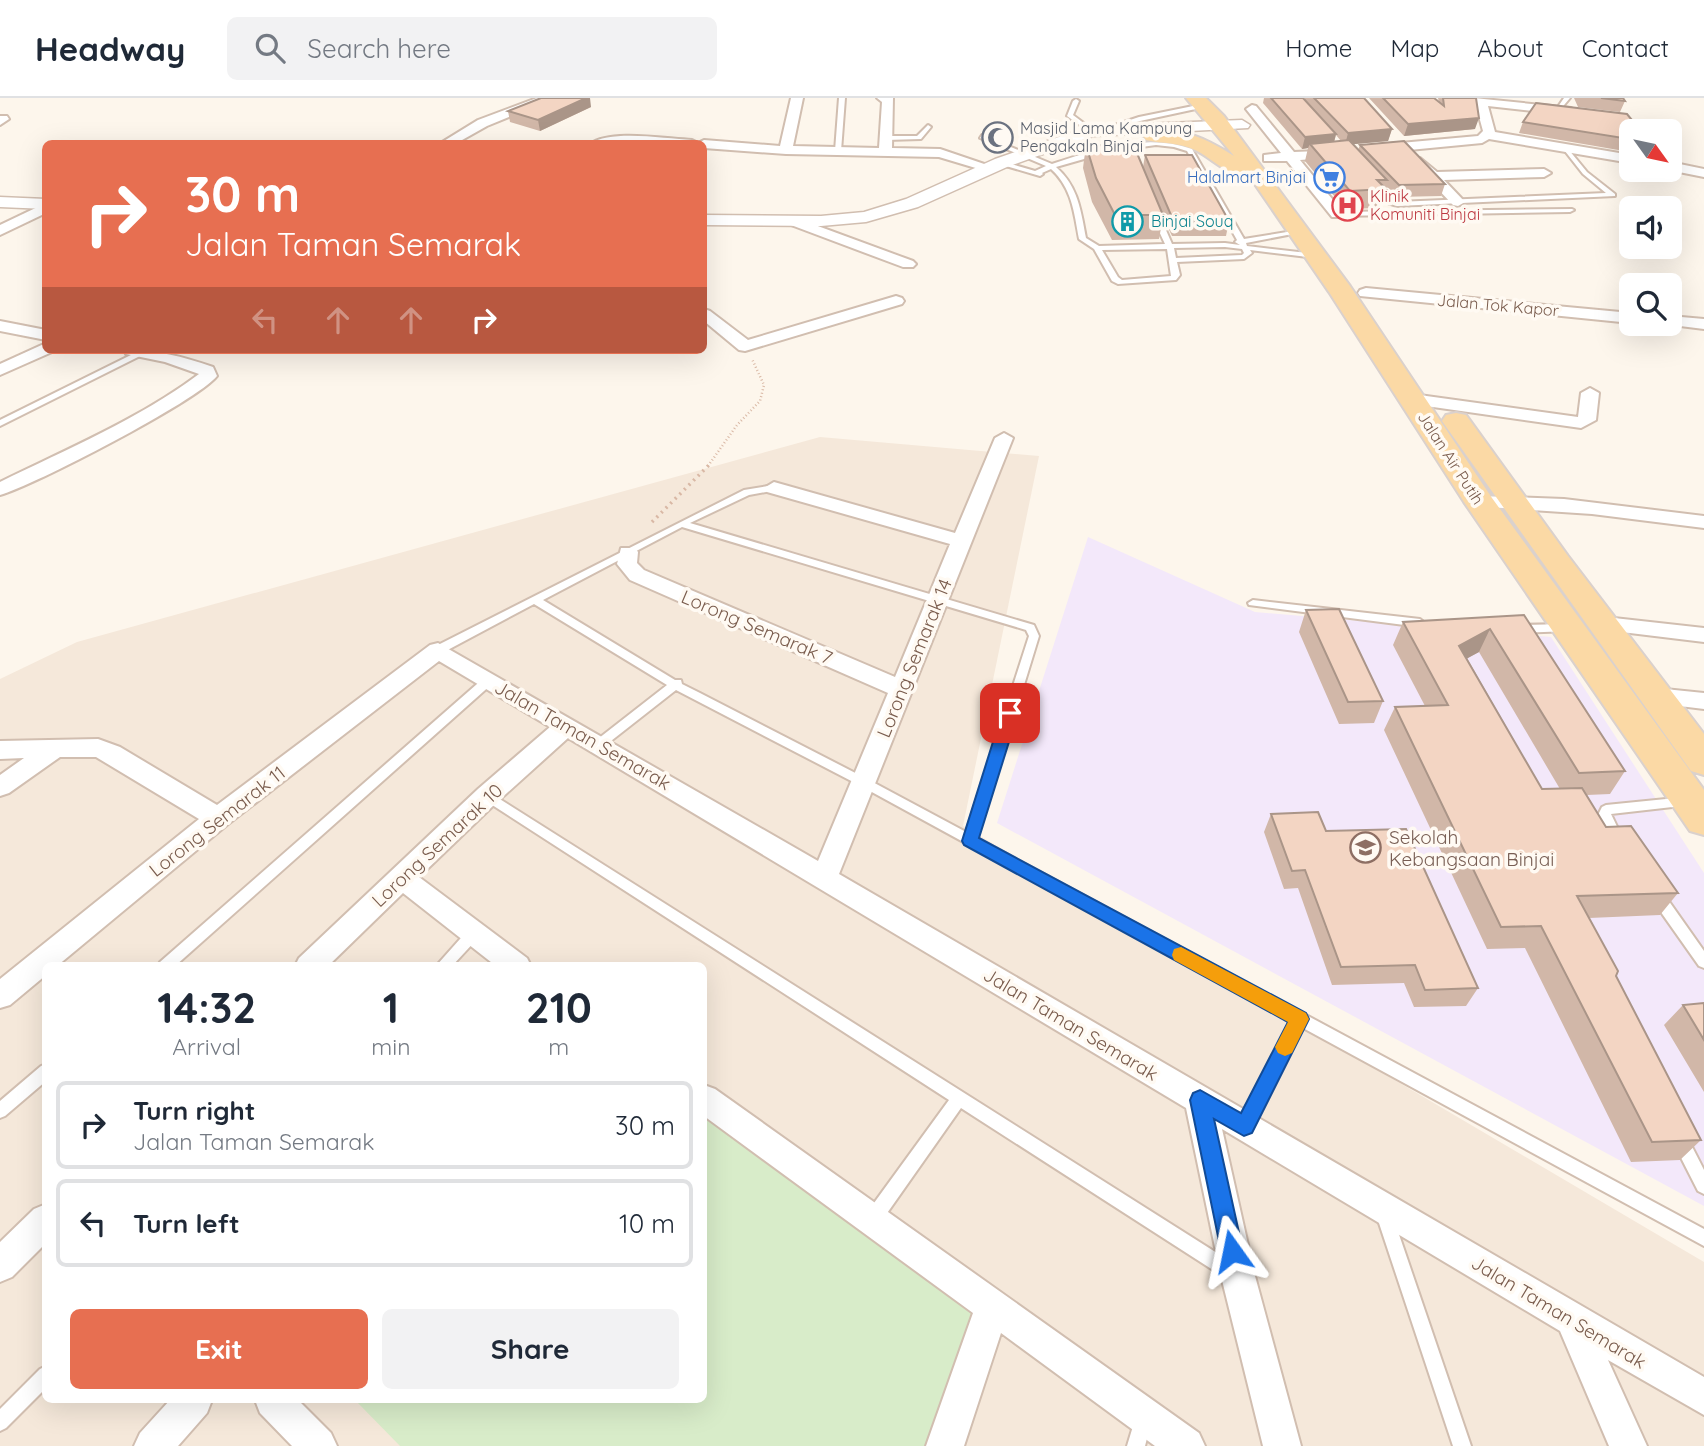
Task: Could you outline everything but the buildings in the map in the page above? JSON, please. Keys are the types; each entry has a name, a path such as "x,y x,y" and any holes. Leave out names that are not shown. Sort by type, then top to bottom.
{"main road":[{"path":"1153,132 1224,116"},
{"name":"Jalan Air Putih","path":"1224,116 1274,164 1444,404 1496,502 1569,628 1697,811"},
{"path":"1153,132 1196,142 1215,151 1239,169 1274,164"},
{"name":"Jalan Air Putih","path":"1274,164 1298,232 1412,399 1496,502 1605,624 1704,761"}],"street":[{"path":"451,140 470,128 506,112 549,98"},
{"path":"786,150 797,98"},
{"path":"883,98 888,100 886,145"},
{"path":"1489,135 1480,99 1584,114"},
{"path":"1063,140 1153,132 1224,116 1331,214"},
{"path":"707,220 796,222 841,220 889,212 1023,154 1063,140 1099,130 1153,132"},
{"path":"1370,150 1401,142 1474,141 1489,135 1619,157"},
{"path":"1401,142 1458,202"},
{"path":"707,144 838,151 886,145 948,154 995,166"},
{"path":"1274,164 1341,147"},
{"path":"1682,168 1704,173"},
{"path":"1434,176 1544,173"},
{"path":"0,202 42,205"},
{"path":"0,231 42,207"},
{"path":"796,222 908,264"},
{"name":"Jalan Tok Kapor","path":"1366,293 1619,317"},
{"path":"707,316 745,346 896,301"},
{"path":"1682,322 1704,324"},
{"path":"0,326 42,334"},
{"path":"0,370 42,350"},
{"path":"0,489 93,444 185,393 208,376 206,371 148,354"},
{"path":"1412,399 1581,422 1587,420 1590,393"},
{"name":"Lorong Semarak 14","path":"824,878 1004,438"},
{"path":"774,488 961,541"},
{"path":"1496,502 1704,522"},
{"name":"Lorong Semarak 7","path":"628,552 627,564 637,575 901,689"},
{"path":"1605,624 1704,635"},
{"name":"Jalan Taman Semarak","path":"438,650 1704,1397"},
{"name":"Lorong Semarak 11","path":"0,996 218,818 438,650"},
{"path":"1655,695 1704,701"},
{"name":"Lorong Semarak 10","path":"313,962 487,796 567,726"},
{"path":"0,750 82,746 111,753 218,818"},
{"path":"0,787 57,748"},
{"path":"402,878 512,962"},
{"path":"1200,1100 1238,1276 1282,1446"},
{"path":"707,1101 992,1307 1140,1431 1186,1446"},
{"path":"0,1265 42,1224"},
{"path":"945,1446 992,1307"},
{"path":"1572,1319 1628,1446"},
{"path":"153,1446 191,1403"},
{"path":"276,1403 318,1446"}],"lane":[{"path":"838,151 842,98"},
{"path":"1557,110 1567,98"},
{"path":"1076,101 1070,116 1099,130 1131,121 1224,116"},
{"path":"886,145 919,138 928,127"},
{"path":"982,137 1051,166 1074,191 1083,239 1097,248 1115,279 1126,283 1173,278 1176,275 1170,247 1153,210"},
{"path":"1035,173 1051,166 1126,147 1167,144 1190,150 1248,253 1244,257 1172,260"},
{"path":"1373,182 1393,203 1613,195 1585,173 1564,146"},
{"path":"1126,147 1131,160"},
{"path":"995,166 1061,177"},
{"path":"1331,214 1570,210"},
{"path":"1097,248 1244,244 1298,232"},
{"path":"1244,244 1315,256"},
{"path":"0,423 132,354"},
{"path":"438,650 747,492 774,488"},
{"path":"681,524 1030,628 1034,636 970,841"},
{"path":"535,600 572,625 774,738 863,782 1704,1238"},
{"path":"1253,603 1436,624"},
{"path":"1503,629 1569,628"},
{"path":"170,962 489,680"},
{"path":"598,745 677,684"},
{"path":"487,796 1238,1276"},
{"path":"1628,854 1605,822 1606,810 1697,811"},
{"path":"1651,886 1704,962"},
{"path":"447,962 473,934"},
{"path":"1244,1126 1300,1019"},
{"path":"0,1111 42,1074"},
{"path":"871,1220 959,1098"},
{"path":"1673,1126 1702,1177"},
{"path":"1381,1207 1462,1446"},
{"path":"0,1422 42,1380"}],"path":[{"path":"628,552 656,516 711,463 737,425 760,401 764,384 745,346"}],"shaded area":[{"path":"820,437 1039,456 963,826 1704,1262 1704,1446 0,1446 0,679 77,642"},
{"name":"Sekolah Kebangsaan Binjai","path":"1088,537 1255,612 1551,637 1704,873 1704,1206 997,823"}],"green space":[{"path":"707,1109 977,1302 929,1446 400,1446 358,1403 707,1403"}],"slow traffic":[{"path":"1181,955 1300,1019 1285,1047"}],"place":[{"name":"Masjid Lama Kampung Pengakaln Binjai","path":"997,137"},
{"name":"Halalmart Binjai","path":"1329,177"},
{"name":"Klinik Komuniti Binjai","path":"1347,205"},
{"name":"Binjai Souq","path":"1128,221"},
{"name":"Sekolah Kebangsaan Binjai","path":"1366,848"}],"route":[{"path":"1010,713 970,841 1300,1019 1244,1126 1200,1100 1232,1251"}]}
